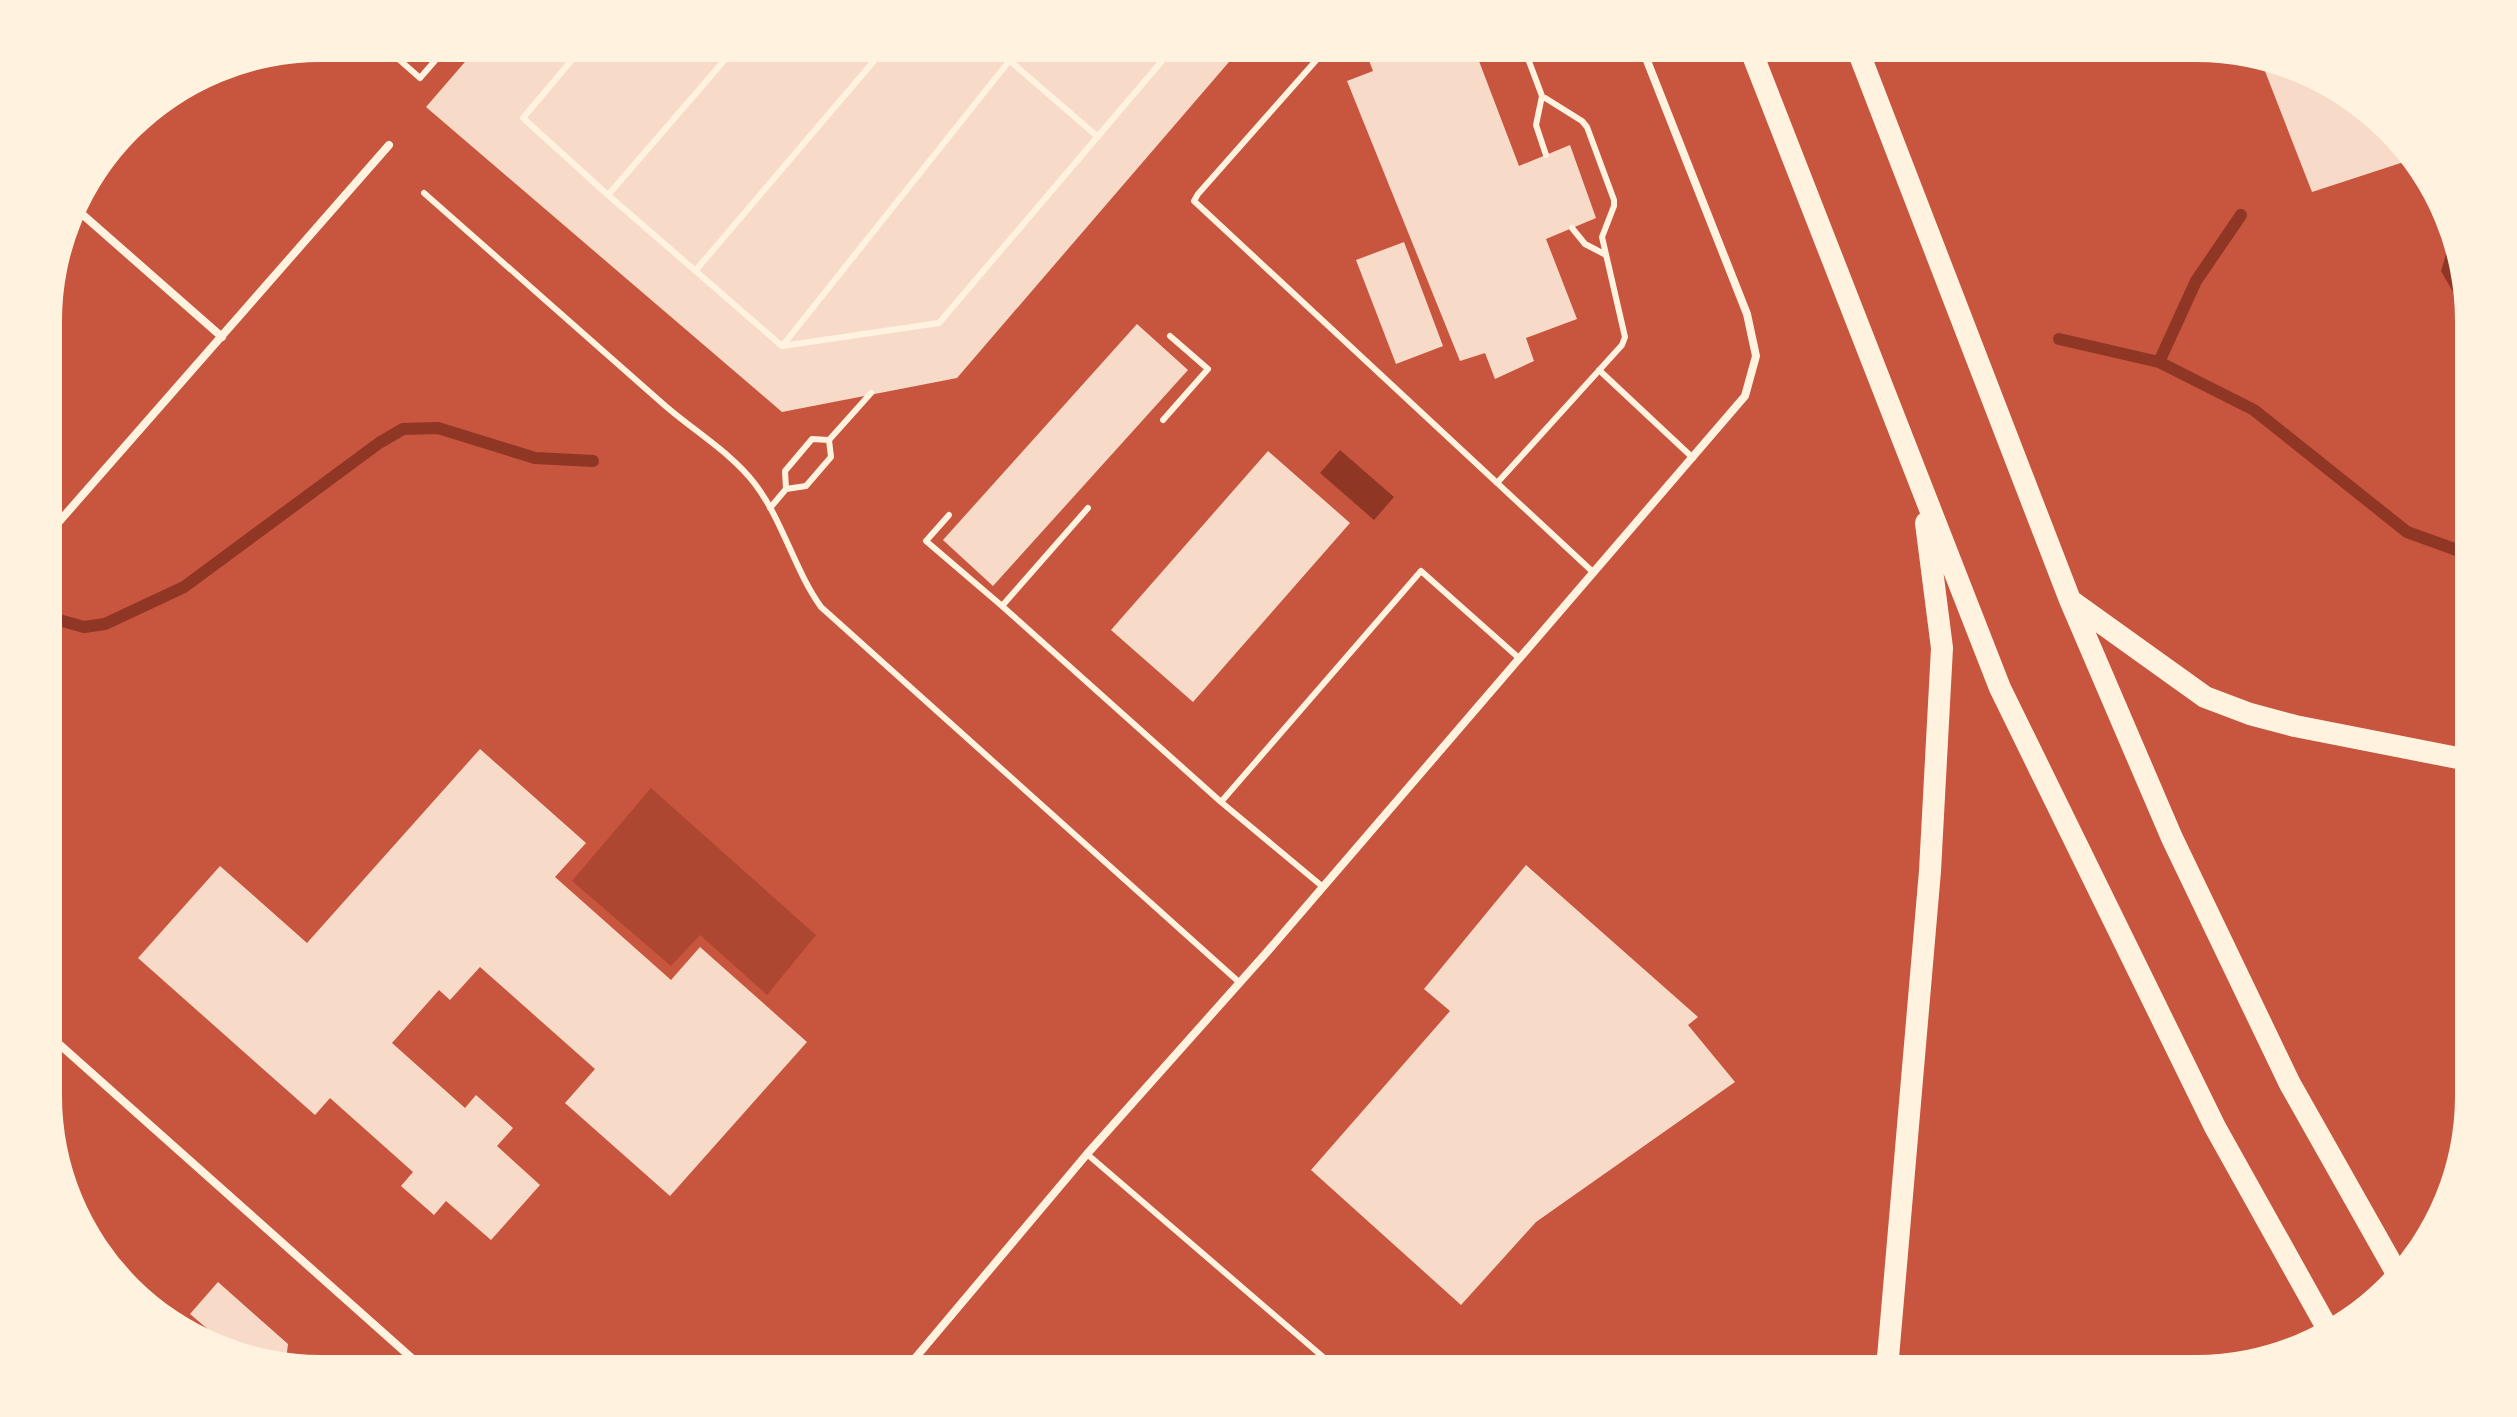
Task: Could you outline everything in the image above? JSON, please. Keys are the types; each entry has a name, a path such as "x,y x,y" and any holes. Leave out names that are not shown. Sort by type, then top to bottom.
{"highway":[{"path":"1756,62 2000,688 2215,1127 2323,1321"},
{"path":"1862,62 2070,600 2172,838 2290,1084 2392,1265"},
{"path":"1888,1354 1930,871 1942,648 1921,486"},
{"path":"2070,600 2205,697 2250,714 2454,757"}],"street":[{"path":"918,1355 1087,1154 1240,983 1745,396 1756,356 1747,314 1648,62"},
{"path":"62,518 389,145"},
{"path":"85,216 222,337"},
{"path":"62,1047 408,1355"}],"lane":[{"path":"1314,62 1194,201 1594,573"},
{"path":"1529,62 1542,96 1536,125 1546,155"},
{"path":"403,63 420,78 433,63"},
{"path":"569,63 523,118 782,346 939,323 1161,63"},
{"path":"608,195 722,63"},
{"path":"696,270 872,63"},
{"path":"782,346 1008,63"},
{"path":"1013,63 1098,137"},
{"path":"1497,483 1622,345 1625,337 1602,237 1614,204 1587,127 1542,96"},
{"path":"424,193 671,411 740,467 770,508 796,558 806,586 821,607 1240,983"},
{"path":"1572,228 1585,244 1606,255"},
{"path":"1163,420 1208,369 1170,336"},
{"path":"1599,370 1693,458"},
{"path":"770,508 786,489 806,486 831,457 829,440 871,393"},
{"path":"786,489 785,471 812,439 829,440"},
{"path":"1002,606 1088,508"},
{"path":"949,515 926,541 1221,802 1323,887"},
{"path":"1221,802 1421,571 1520,659"},
{"path":"1087,1154 1320,1354"}],"shaded area":[{"path":"2446,254 2452,291 2441,271"},
{"path":"1340,450 1394,497 1374,520 1320,473"},
{"path":"651,788 816,935 767,995 700,935 671,966 572,881"}],"building":[{"path":"1370,62 1479,62 1519,166 1570,145 1596,218 1546,239 1577,319 1526,338 1534,361 1495,379 1485,353 1460,361 1347,81 1373,71"},
{"path":"464,63 1229,63 957,378 782,412 426,107"},
{"path":"2265,72 2326,97 2354,115 2402,163 2312,192"},
{"path":"1404,242 1443,346 1396,364 1356,260"},
{"path":"1137,324 1188,370 993,586 943,540"},
{"path":"1268,451 1350,523 1193,702 1111,630"},
{"path":"480,749 586,843 555,877 671,980 700,947 807,1042 670,1196 565,1103 595,1069 480,967 450,1000 439,990 392,1043 465,1108 476,1095 513,1128 497,1146 540,1185 491,1240 446,1201 434,1215 401,1186 413,1172 330,1098 315,1115 138,958 220,866 307,943"},
{"path":"1526,865 1698,1017 1688,1025 1735,1082 1536,1222 1461,1305 1311,1170 1450,1011 1424,989"},
{"path":"218,1282 288,1344 287,1353 222,1335 205,1327 190,1314"}],"waterway":[{"path":"2159,362 2196,281 2241,215"},
{"path":"2059,339 2159,362 2254,410 2407,532 2454,549"},
{"path":"62,621 84,627 105,624 184,587 379,443 403,429 438,428 535,458 593,461"}]}
